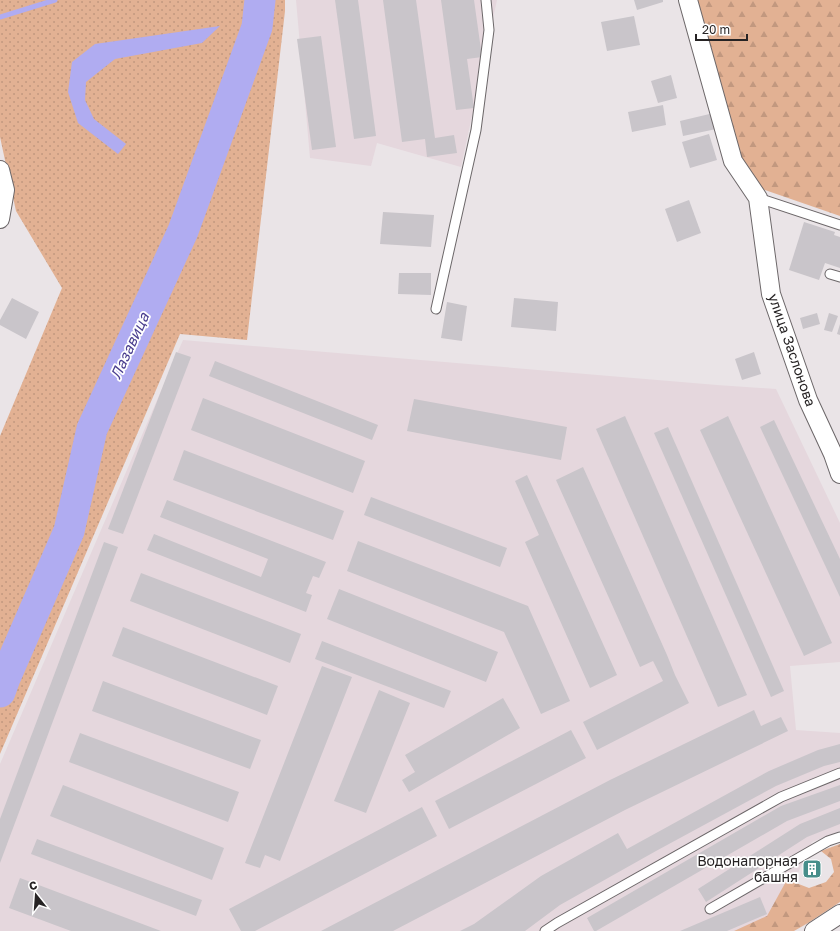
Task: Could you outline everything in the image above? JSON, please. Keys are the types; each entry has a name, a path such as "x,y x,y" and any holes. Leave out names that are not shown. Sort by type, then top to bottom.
{"street":[{"path":"688,0 733,161 758,198"},
{"path":"0,170 5,190 0,219"},
{"name":"улица Заслонова","path":"758,198 771,294 808,400 840,474"},
{"path":"814,931 840,914"}],"lane":[{"path":"436,309 476,130 489,30 486,0"},
{"path":"758,198 840,225"},
{"path":"830,274 840,277"},
{"path":"545,931 780,797 840,773"},
{"path":"710,908 828,841 840,837"}],"shaded area":[{"path":"296,0 497,0 461,167 377,143 371,166 310,158"},
{"path":"220,26 202,43 115,59 86,82 85,100 94,119 126,144 118,154 78,123 68,92 72,62 95,44"},
{"path":"183,340 776,389 840,523 840,662 790,666 796,730 840,733 840,831 812,842 780,913 763,931 0,931 0,764"}],"green space":[{"path":"0,0 285,0 285,11 247,340 180,334 0,754 0,436 62,288 16,211 0,137"},
{"path":"694,0 840,0 840,216 762,189 738,158"},
{"path":"840,844 840,902 794,931 734,931 767,916 789,876 796,883 809,888 826,882 834,872 831,859 821,851"}],"building":[{"path":"335,0 358,0 376,136 354,139"},
{"path":"383,0 416,0 435,138 454,135 457,153 427,157 425,139 402,142"},
{"path":"441,0 474,0 482,57 467,59 474,108 456,110"},
{"path":"634,0 663,0 663,2 637,10"},
{"path":"634,16 640,45 607,51 601,22"},
{"path":"321,36 336,147 312,150 297,39"},
{"path":"671,75 677,98 658,103 651,81"},
{"path":"663,105 666,125 632,132 628,112"},
{"path":"718,112 721,128 683,136 680,121"},
{"path":"709,134 717,160 690,168 682,142"},
{"path":"689,200 701,233 677,242 665,209"},
{"path":"383,212 434,215 431,247 380,244"},
{"path":"804,222 835,232 834,235 840,237 840,268 825,263 819,280 789,270"},
{"path":"399,273 431,273 431,295 398,294"},
{"path":"12,298 39,312 26,339 0,325 0,320"},
{"path":"514,298 558,302 556,331 511,327"},
{"path":"447,302 467,306 462,341 441,338"},
{"path":"817,313 820,324 803,329 800,318"},
{"path":"829,313 838,316 832,332 824,330"},
{"path":"840,324 840,335 837,334"},
{"path":"176,352 191,357 123,534 108,529"},
{"path":"754,352 761,374 742,380 735,359"},
{"path":"215,361 378,425 372,440 209,376"},
{"path":"203,398 365,461 353,493 191,430"},
{"path":"414,399 567,427 561,460 407,431"},
{"path":"625,416 747,695 718,707 596,429"},
{"path":"728,416 832,643 804,656 700,430"},
{"path":"774,420 840,559 840,597 760,427"},
{"path":"668,427 784,691 771,697 654,433"},
{"path":"184,450 344,511 333,540 173,480"},
{"path":"583,467 675,675 689,703 597,750 583,722 663,681 653,661 640,667 556,480"},
{"path":"527,475 617,675 590,688 525,542 539,535 515,481"},
{"path":"371,497 507,548 500,567 364,515"},
{"path":"167,500 326,562 319,578 313,576 306,593 312,595 306,612 147,550 154,534 261,577 268,559 160,517"},
{"path":"358,541 528,606 570,701 541,714 504,632 347,571"},
{"path":"104,542 118,547 0,863 0,819"},
{"path":"141,573 301,634 290,663 130,601"},
{"path":"339,589 498,652 486,682 327,619"},
{"path":"123,627 278,686 267,715 112,656"},
{"path":"322,641 451,691 444,708 315,659"},
{"path":"322,666 352,677 280,861 265,855 260,868 245,863"},
{"path":"103,681 261,740 250,769 92,711"},
{"path":"379,690 410,703 366,813 334,801"},
{"path":"503,698 520,728 409,792 402,780 415,772 405,755"},
{"path":"754,710 761,726 781,717 788,731 625,810 393,931 321,931 610,780"},
{"path":"571,730 586,758 449,829 435,801"},
{"path":"80,733 239,792 228,822 69,762"},
{"path":"840,744 840,762 824,766 776,786 560,905 525,931 460,931 474,924 541,876 618,833 627,849 769,771 818,750"},
{"path":"63,785 224,848 212,880 50,816"},
{"path":"840,785 840,801 787,821 594,931 587,918 781,806"},
{"path":"422,807 437,836 255,931 241,931 229,909"},
{"path":"840,808 840,824 807,837 706,902 698,889 800,824"},
{"path":"37,839 202,900 196,916 31,854"},
{"name":"Водонапорная башня","path":"812,860 818,863 821,869 818,875 812,878 806,875 803,869 806,863"},
{"path":"20,878 161,931 71,931 9,908"},
{"path":"760,897 767,914 727,931 680,931"}],"waterway":[{"path":"0,17 55,0"},
{"name":"Лазавица","path":"0,692 69,531 92,429 183,231 257,27 260,0"}],"place":[{"name":"Водонапорная башня","path":"812,869"}]}
